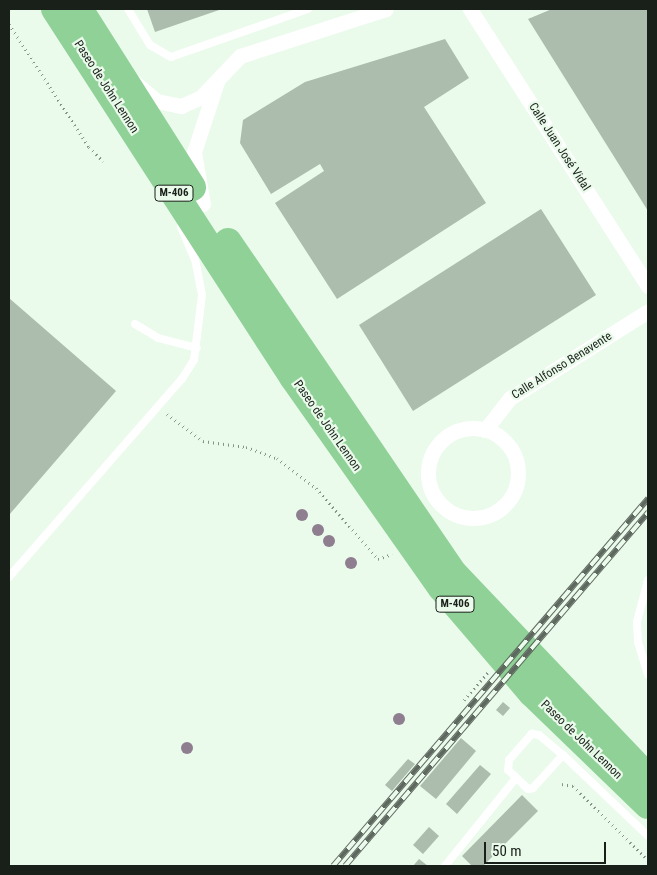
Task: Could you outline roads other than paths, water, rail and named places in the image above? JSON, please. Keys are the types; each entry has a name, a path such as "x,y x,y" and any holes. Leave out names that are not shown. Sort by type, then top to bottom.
{"highway":[{"name":"Paseo de John Lennon","path":"54,9 302,372 442,588 484,640 532,693 648,805"},
{"name":"Paseo de John Lennon","path":"79,9 121,72 203,204 302,372 454,574 648,778"}],"street":[{"path":"121,72 157,100 181,106 201,97 220,74 240,56 386,9"},
{"name":"Calle Juan José Vidal","path":"470,9 648,286"},
{"path":"203,204 194,152 220,74"},
{"name":"Calle Alfonso Benavente","path":"485,430 510,398 648,311"},
{"path":"485,430 509,446 515,459 515,487 509,500 485,516 457,515 434,495 428,481 433,451 455,431 485,430"}],"lane":[{"path":"54,9 85,76"},
{"path":"128,9 150,45 171,57 308,9"},
{"path":"9,577 182,379 197,348 203,313 200,280 175,217"},
{"path":"135,324 158,338 197,348"},
{"path":"648,580 637,622 638,642 648,674"},
{"path":"562,755 533,788 516,778 508,763 532,734 539,735 562,755 648,836"},
{"path":"445,866 516,778"}],"railway":[{"path":"333,866 648,498"},
{"path":"345,866 648,512"}]}
